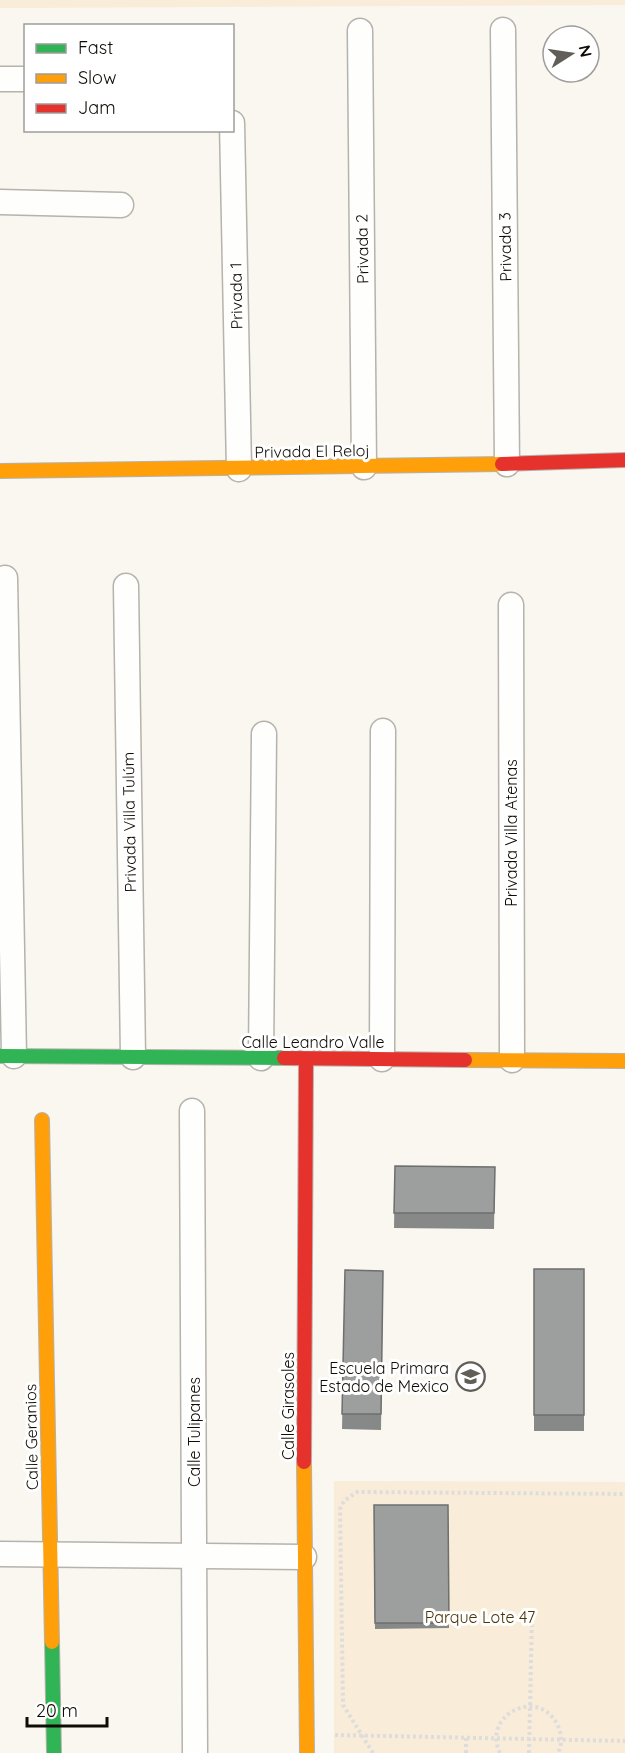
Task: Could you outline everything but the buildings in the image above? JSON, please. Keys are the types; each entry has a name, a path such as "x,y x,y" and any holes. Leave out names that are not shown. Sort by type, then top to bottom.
{"street":[{"name":"Privada 3","path":"503,30 507,464"},
{"name":"Privada 2","path":"360,31 364,467"},
{"path":"0,79 24,79"},
{"name":"Privada 1","path":"232,132 239,469"},
{"path":"0,202 121,205"},
{"name":"Privada El Reloj","path":"0,471 364,467 625,460"},
{"path":"5,578 7,1056"},
{"name":"Privada Villa Tulúm","path":"126,586 133,1057"},
{"name":"Privada Villa Atenas","path":"511,605 512,1060"},
{"path":"382,731 382,1059"},
{"path":"261,1058 264,734"},
{"name":"Calle Leandro Valle","path":"7,1056 625,1061"},
{"name":"Calle Girasoles","path":"306,1059 304,1557 306,1753"},
{"name":"Calle Tulipanes","path":"192,1111 195,1753"},
{"name":"Calle Geranios","path":"42,1120 54,1753"},
{"path":"0,1554 304,1557"}],"path":[{"path":"373,1753 347,1714 342,1696 340,1509 349,1496 357,1492 625,1494"},
{"path":"529,1753 532,1614"},
{"path":"500,1753 497,1746 498,1728 507,1713 523,1706 540,1708 554,1718 561,1734 558,1753"},
{"path":"334,1735 625,1741"},
{"path":"465,1753 466,1738"}],"green space":[{"path":"0,0 625,0 625,5 0,8"},
{"name":"Parque Lote 47","path":"334,1481 625,1482 625,1753 334,1753"}],"traffic: fast":[{"path":"0,1056 284,1058"},
{"path":"52,1642 54,1753"}],"traffic: slow":[{"path":"0,471 502,464"},
{"path":"465,1060 625,1061"},
{"path":"42,1120 52,1642"},
{"path":"304,1462 307,1753"}],"traffic: jam":[{"path":"502,464 625,460"},
{"path":"284,1058 465,1060"},
{"path":"304,1462 306,1059"}],"place":[{"name":"Escuela Primara Estado de Mexico","path":"470,1377"}]}
